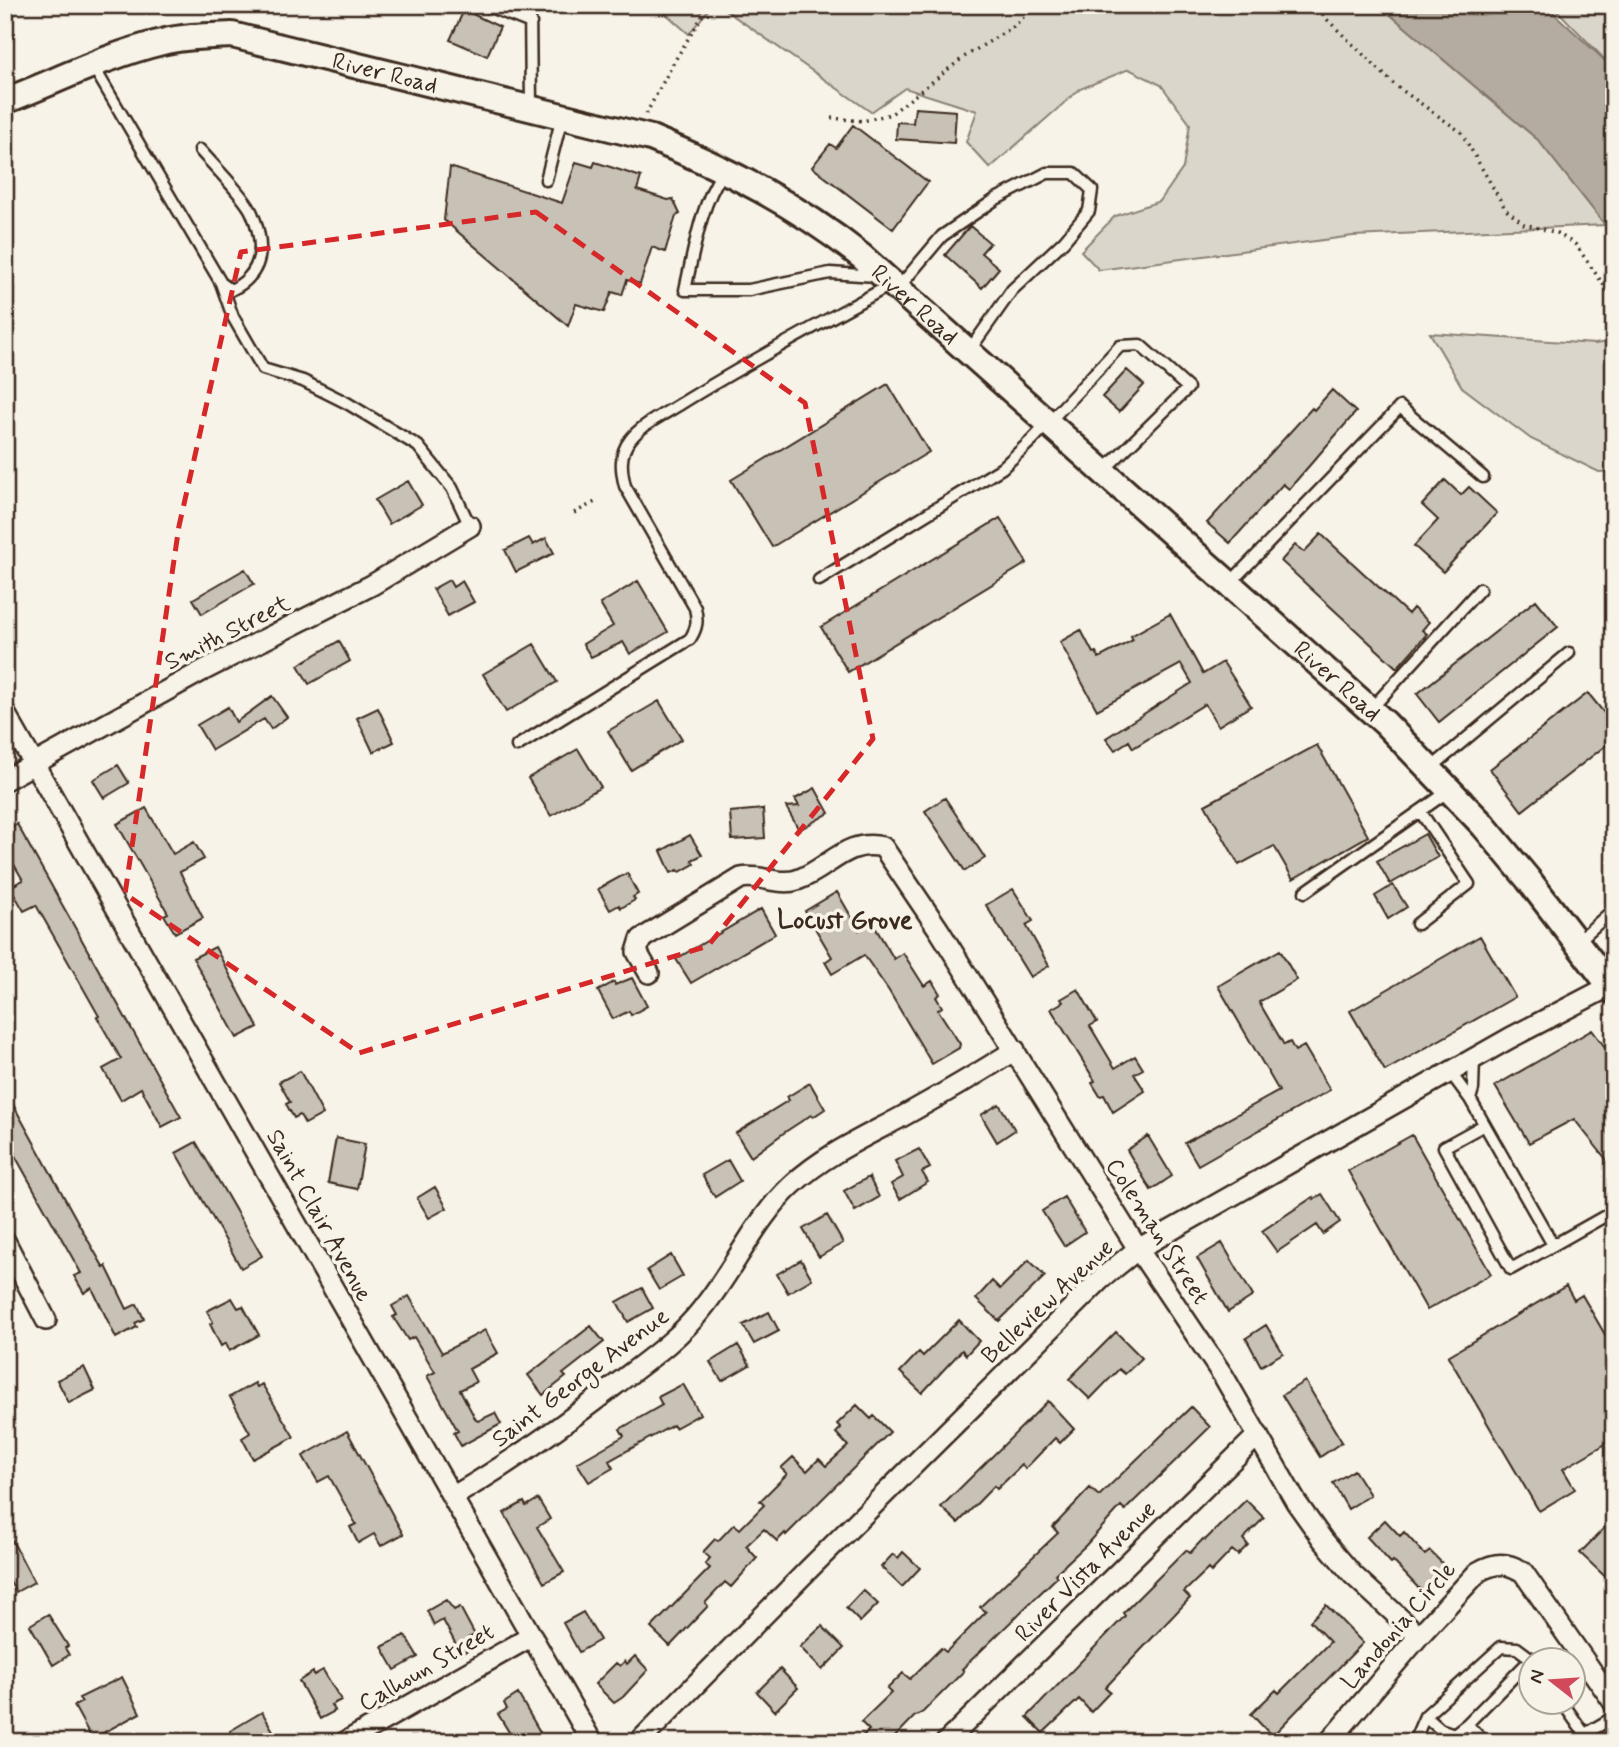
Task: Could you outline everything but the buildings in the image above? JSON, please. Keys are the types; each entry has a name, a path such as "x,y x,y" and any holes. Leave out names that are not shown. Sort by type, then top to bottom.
{"street":[{"name":"River Road","path":"5,101 129,51 165,41 232,35 652,138 724,169 796,209 843,242 1104,470 1370,710 1431,768 1528,879 1612,988"},
{"name":"Smith Street","path":"5,780 202,671 372,585 470,526"},
{"name":"Saint Clair Avenue","path":"5,713 592,1742"},
{"name":"Coleman Street","path":"649,973 637,952 641,939 741,878 751,876 785,882 796,880 857,845 883,846 1139,1249 1224,1377 1296,1502 1323,1540 1353,1575 1419,1636"},
{"name":"Belleview Avenue","path":"639,1742 1102,1278 1139,1249 1474,1058 1612,988"},
{"name":"Saint George Avenue","path":"452,1497 503,1467 556,1430 675,1339 702,1310 725,1279 771,1208 791,1185 814,1166 965,1083 1015,1050"},
{"path":"5,1241 46,1320"},
{"name":"River Vista Avenue","path":"946,1742 1258,1435"},
{"name":"Landonia Circle","path":"1329,1742 1419,1636 1478,1572 1500,1563 1523,1572 1614,1703"},
{"name":"Calhoun Street","path":"345,1742 532,1636"}],"lane":[{"path":"485,5 531,23"},
{"path":"530,5 531,107"},
{"path":"93,66 220,283 233,317 263,369 303,381 347,403 418,446 452,488 470,526"},
{"path":"546,180 562,117"},
{"path":"200,150 251,211 262,251 258,265 244,284 231,290 220,283"},
{"path":"724,169 714,185 685,290 749,290 830,273 891,283"},
{"path":"517,746 690,639 696,629 698,619 695,608 625,486 621,472 622,454 638,431 703,390 891,283 942,236 996,199 1047,173 1073,173 1092,190 1089,211 1064,241 1012,290 969,351"},
{"path":"819,580 1002,468 1120,346 1140,345 1188,388 1104,470"},
{"path":"1230,583 1400,407 1483,477"},
{"path":"1370,710 1480,589"},
{"path":"1431,768 1569,653"},
{"path":"1305,892 1450,790"},
{"path":"1417,924 1469,884 1420,811"},
{"path":"1576,942 1614,909"},
{"path":"1470,1099 1474,1058"},
{"path":"1450,1072 1470,1099 1553,1245"},
{"path":"1484,1125 1444,1147 1511,1269 1614,1211"},
{"path":"1418,1742 1415,1739 1425,1716 1501,1647 1518,1649"},
{"path":"1425,1716 1440,1729 1454,1734 1518,1674"},
{"path":"1572,1716 1587,1738 1614,1717"},
{"path":"1467,1724 1484,1742"}],"path":[{"path":"646,115 704,13 696,5"},
{"path":"831,118 863,121 891,114 964,57 1013,27 1035,5"},
{"path":"1174,5 1212,5"},
{"path":"1312,5 1396,86 1461,132 1506,210 1524,224 1557,233 1576,245 1614,300"},
{"path":"1602,5 1614,22"},
{"path":"574,513 597,500"}],"highlighted area":[{"path":"536,212 805,403 873,739 708,946 359,1053 125,894 179,526 241,252"}],"shaded area":[{"path":"656,5 712,5 689,34"},
{"path":"718,5 1379,5 1538,140 1605,225 1353,236 1099,270 1081,251 1115,216 1160,201 1183,168 1190,124 1161,85 1129,69 1080,89 990,168 966,142 977,111 905,88 871,112"},
{"path":"1379,5 1545,5 1614,69 1614,236 1538,140"},
{"path":"1552,5 1614,5 1614,69"},
{"path":"1430,333 1595,344 1614,341 1614,471 1599,472 1531,439 1462,387"}],"district":[{"name":"Locust Grove","path":"845,919"}]}
